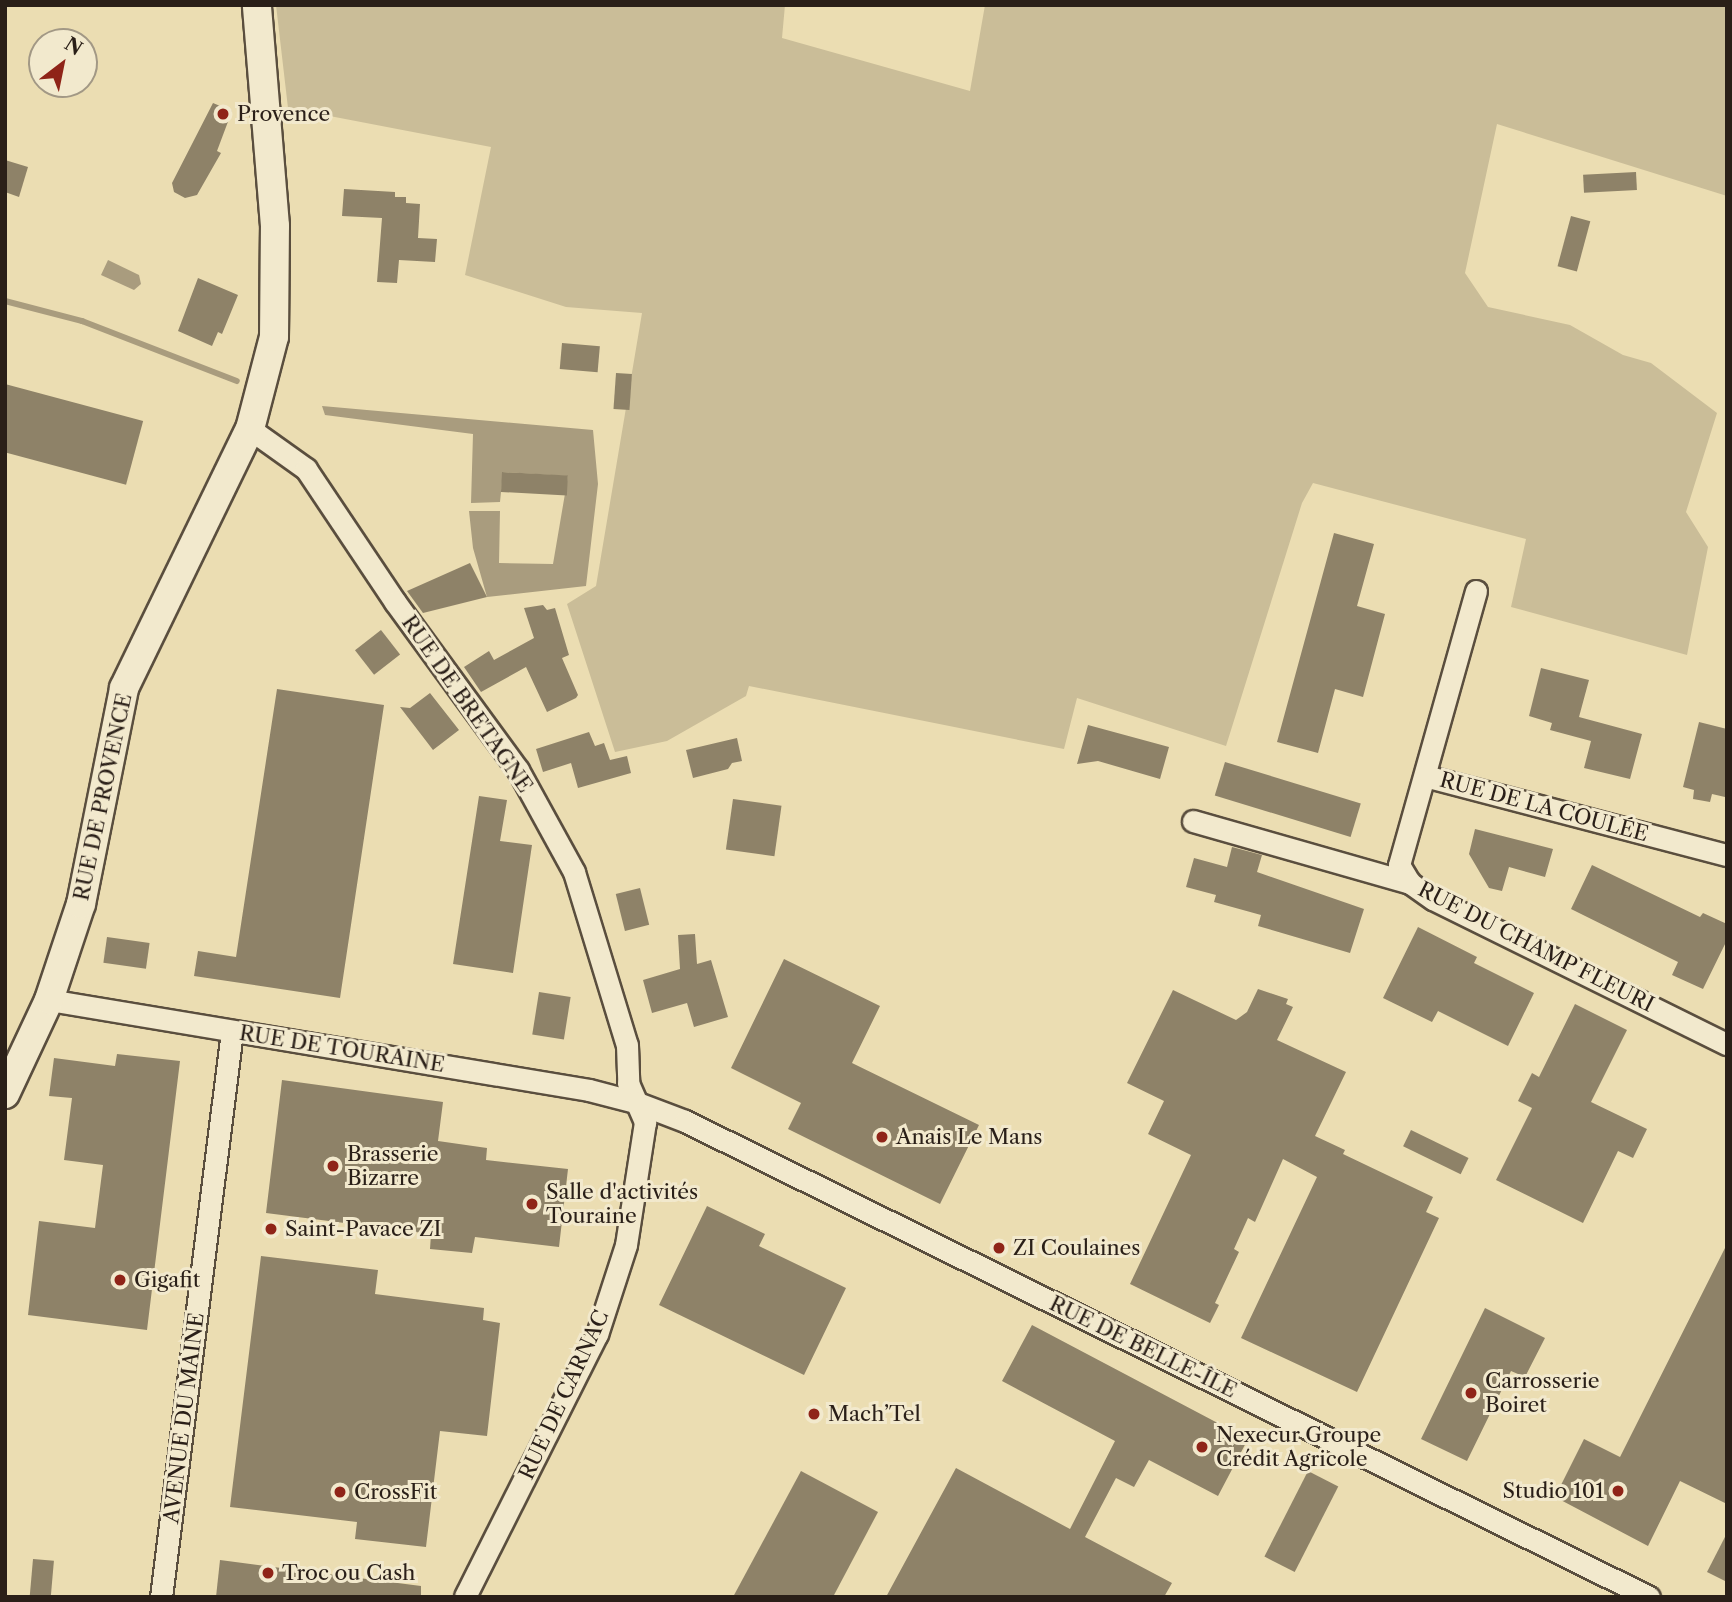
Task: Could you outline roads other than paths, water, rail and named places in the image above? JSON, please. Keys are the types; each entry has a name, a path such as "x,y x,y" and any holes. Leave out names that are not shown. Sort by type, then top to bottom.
{"street":[{"name":"RUE DE PROVENCE","path":"5,1094 49,1000 81,904 124,688 250,429 274,337 275,226 257,5"},
{"name":"RUE DE BRETAGNE","path":"250,429 306,469 395,602 519,770 574,872 627,1045 628,1083 635,1102"},
{"name":"RUE DE LA COULÉE","path":"1476,591 1424,776 1727,855"},
{"name":"RUE DU CHAMP FLEURI","path":"1424,776 1399,865 1410,883 1433,899 1727,1044"},
{"path":"1193,821 1410,883"},
{"name":"RUE DE TOURAINE","path":"49,1000 589,1090 635,1102"},
{"name":"AVENUE DU MAINE","path":"162,1597 232,1031"},
{"name":"RUE DE CARNAC","path":"465,1597 597,1334 628,1232 645,1122 635,1102"},
{"name":"RUE DE BELLE-ÎLE","path":"635,1102 685,1121 1649,1597"}],"waterway":[{"path":"5,301 82,321 237,381"}],"place":[{"name":"Provence","path":"223,114"},
{"name":"Anais Le Mans","path":"882,1137"},
{"name":"Brasserie Bizarre","path":"333,1166"},
{"name":"Salle d'activités Touraine","path":"532,1204"},
{"name":"Saint-Pavace ZI","path":"271,1229"},
{"name":"ZI Coulaines","path":"999,1248"},
{"name":"Gigafit","path":"120,1280"},
{"name":"Carrosserie Boiret","path":"1471,1393"},
{"name":"Mach’Tel","path":"814,1414"},
{"name":"Nexecur Groupe Crédit Agricole","path":"1202,1447"},
{"name":"Studio 101","path":"1618,1491"},
{"name":"CrossFit","path":"340,1492"},
{"name":"Troc ou Cash","path":"268,1573"}]}
